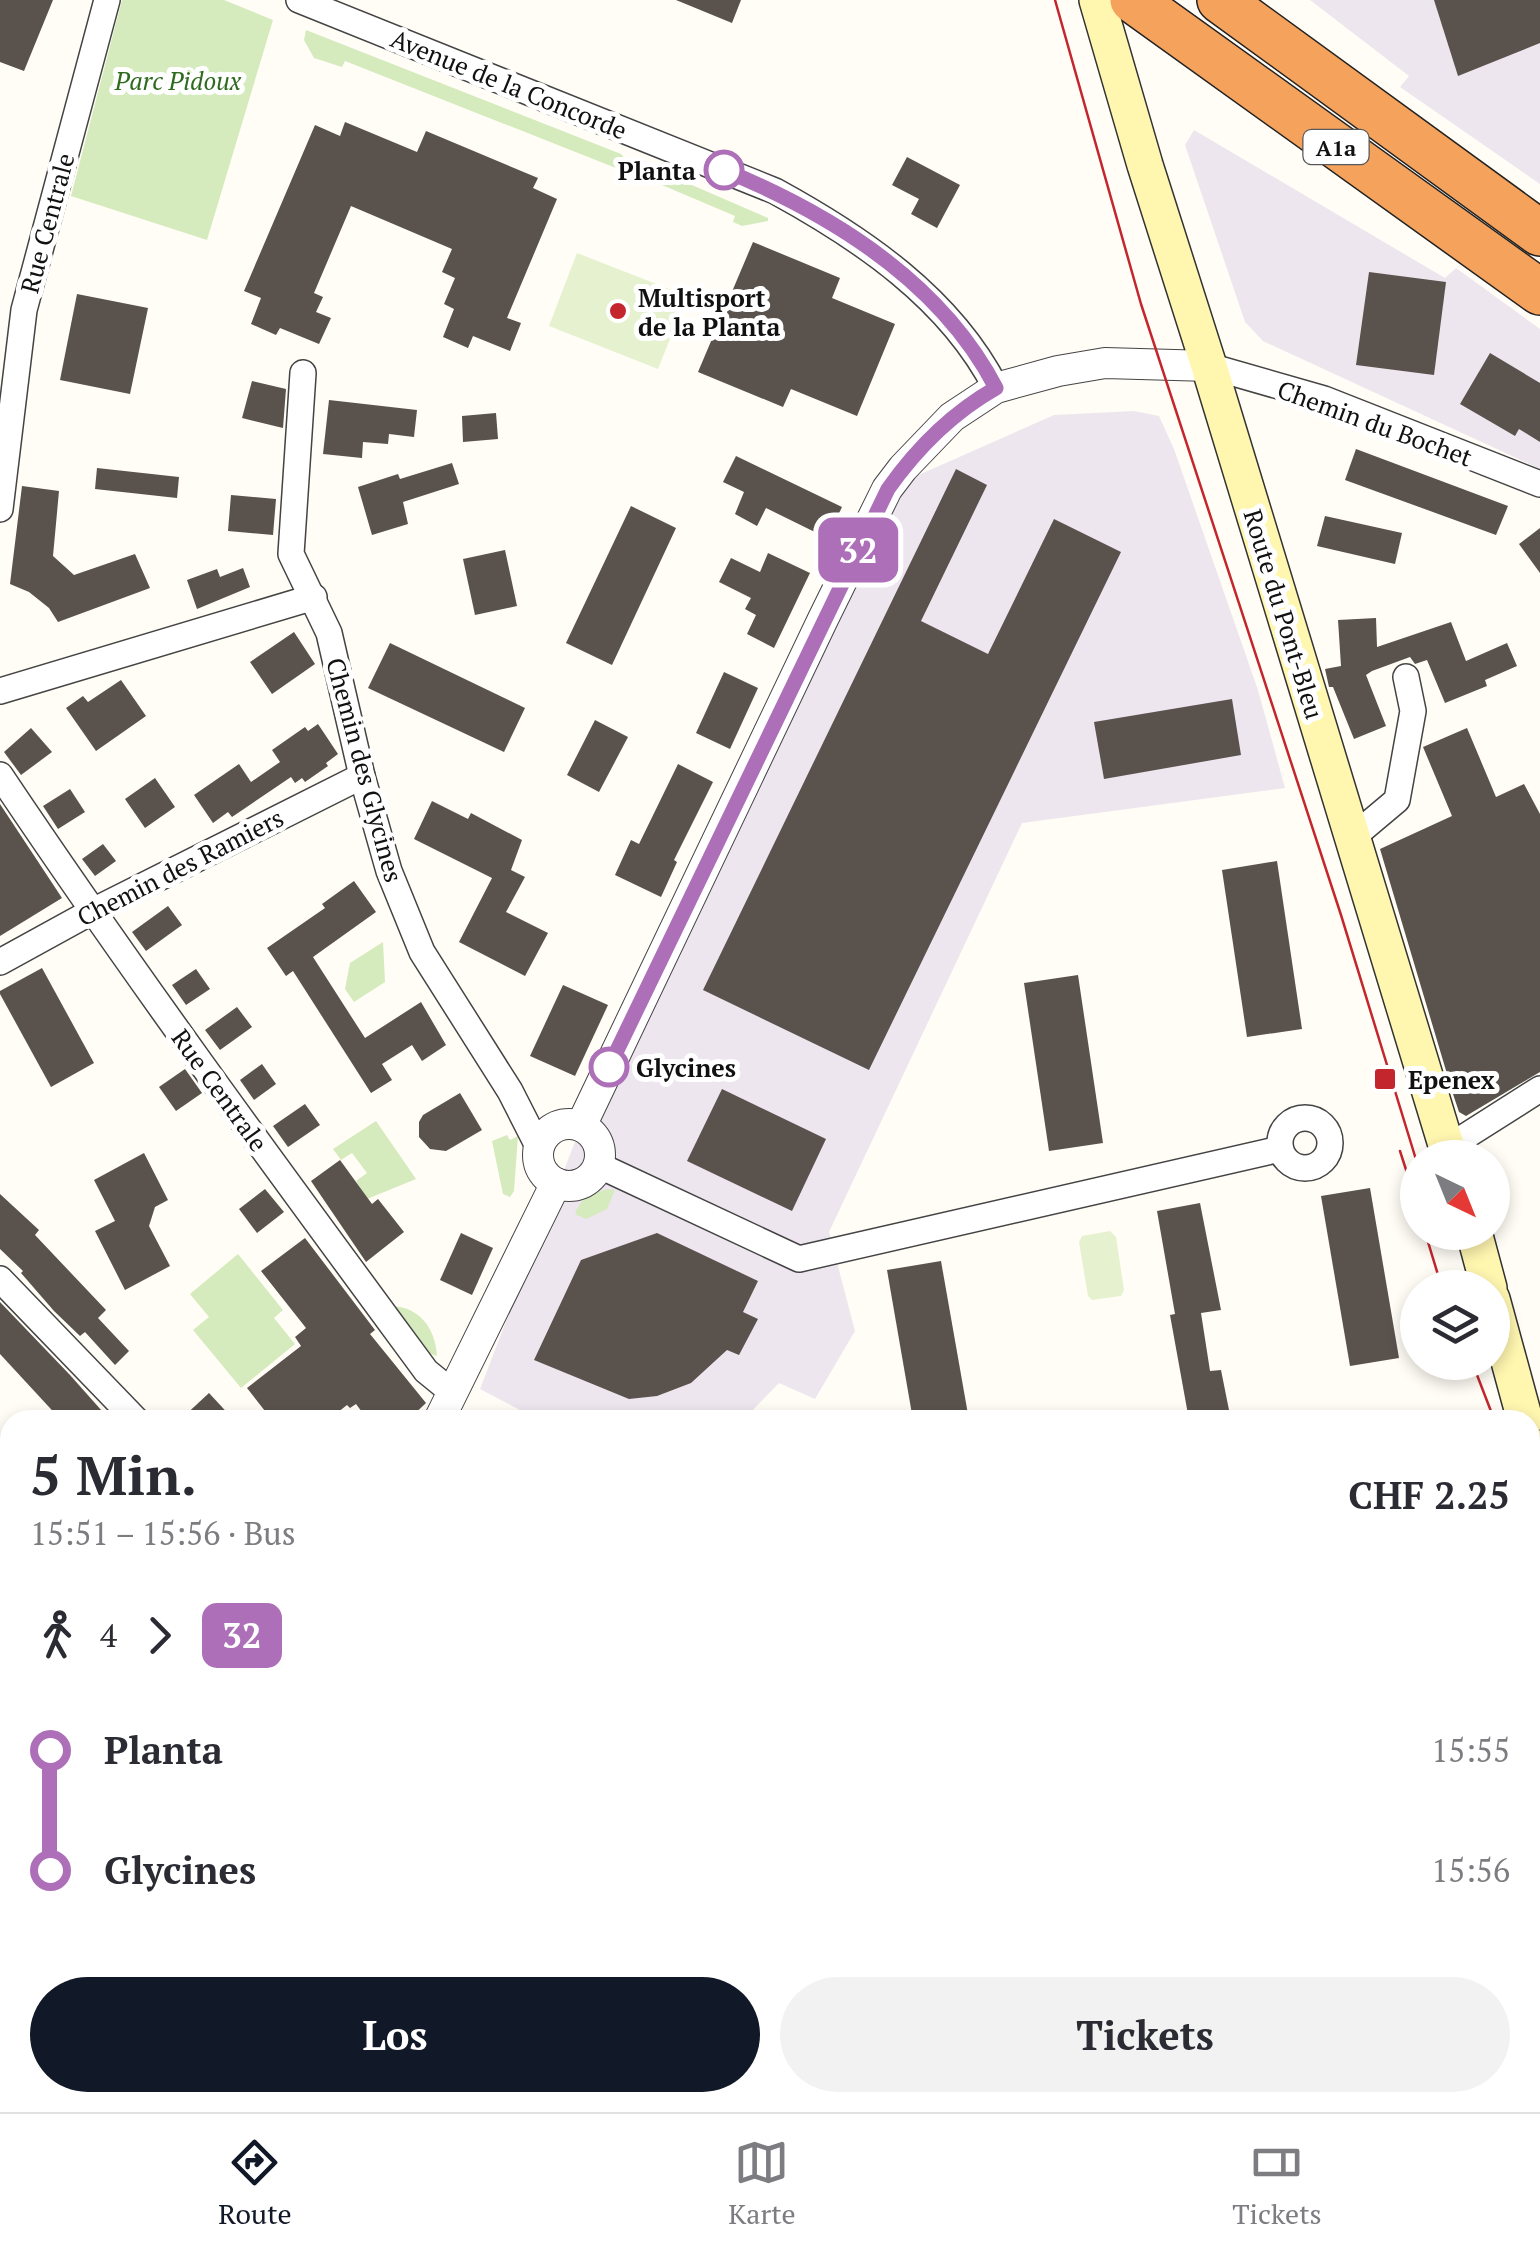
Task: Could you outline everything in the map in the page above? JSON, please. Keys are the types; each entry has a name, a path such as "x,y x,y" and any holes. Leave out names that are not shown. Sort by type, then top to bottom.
{"highway":[{"name":"A1a","path":"1132,0 1540,292"},
{"name":"A1a","path":"1220,0 1540,233"},
{"name":"A1a","path":"1410,138 1540,224"}],"main road":[{"name":"Route du Pont-Bleu","path":"1098,0 1144,165 1444,1140"},
{"path":"1510,1365 1522,1410"}],"street":[{"name":"Rue Centrale","path":"1,497 24,310 106,0"},
{"name":"Avenue de la Concorde","path":"298,0 775,191 825,217 868,246 921,293 967,340 996,388"},
{"path":"580,1126 888,489 941,428 975,399 996,388 1105,363 1209,366"},
{"name":"Chemin du Bochet","path":"1209,366 1324,399 1540,484"},
{"name":"Chemin des Glycines","path":"302,373 291,554 329,633 389,871 422,952 510,1090 538,1148"},
{"path":"0,691 314,598"},
{"path":"1353,837 1397,800 1413,711 1406,677"},
{"name":"Rue Centrale","path":"0,775 91,912 426,1371 446,1407"},
{"name":"Chemin des Ramiers","path":"0,962 362,776"},
{"path":"1467,1140 1540,1089"},
{"path":"563,1124 580,1126 595,1139 598,1165 580,1184 556,1183 541,1169 538,1148 554,1128 563,1124"},
{"path":"598,1165 799,1259 1280,1149"},
{"path":"446,1407 556,1183"},
{"path":"0,1279 126,1410"}],"shaded area":[{"path":"1310,0 1540,0 1540,184 1400,87 1409,76"},
{"path":"1194,130 1445,278 1456,268 1540,329 1540,469 1263,341 1245,322 1185,145"},
{"path":"1134,411 1159,416 1258,690 1285,788 1022,823 829,1232 855,1331 815,1399 779,1383 753,1410 520,1410 480,1389 581,1126 887,489 1054,415"}],"green space":[{"name":"Parc Pidoux","path":"122,0 224,0 273,20 207,240 71,196"},
{"path":"306,30 621,154 626,160 621,170 345,61 342,67 314,58 304,40"},
{"path":"641,163 768,221 742,226 733,222 735,216 636,174"},
{"name":"Multisport de la Planta","path":"577,253 687,296 658,369 549,326"},
{"path":"383,942 385,982 354,1002 345,989 350,963"},
{"path":"376,1121 416,1179 367,1199 356,1181 367,1173 352,1153 341,1160 333,1149"},
{"path":"507,1135 510,1140 518,1136 514,1191 510,1197 503,1194 492,1141"},
{"path":"615,1190 607,1209 586,1219 575,1214 587,1197"},
{"path":"1110,1231 1116,1237 1124,1290 1121,1296 1092,1300 1088,1296 1079,1242 1082,1236"},
{"path":"238,1254 283,1310 274,1318 295,1344 241,1388 193,1330 209,1317 190,1294"},
{"path":"391,1306 410,1310 424,1321 437,1356 427,1353"}],"building":[{"path":"0,0 53,0 24,71 0,62"},
{"path":"676,0 741,0 732,23"},
{"path":"1434,0 1540,0 1540,43 1458,76"},
{"path":"345,122 417,152 426,131 538,178 533,188 557,199 507,318 521,323 510,351 473,336 468,348 443,337 454,309 444,304 455,278 442,272 452,249 351,206 314,293 323,297 316,312 331,318 319,344 280,328 276,335 251,324 261,298 244,291 315,125 340,136"},
{"path":"907,157 960,185 937,228 911,214 919,199 892,185"},
{"path":"753,242 840,278 832,298 895,324 857,416 791,389 783,407 698,372"},
{"path":"1369,272 1446,282 1434,375 1356,365"},
{"path":"77,294 148,308 130,394 60,380"},
{"path":"1490,353 1540,383 1540,442 1519,429 1515,436 1460,404"},
{"path":"252,381 286,389 283,428 242,418"},
{"path":"329,400 417,410 414,437 389,434 388,444 363,442 362,458 323,454"},
{"path":"496,413 498,439 463,442 462,416"},
{"path":"1356,449 1508,506 1496,535 1345,480"},
{"path":"736,456 842,507 827,538 766,508 757,526 735,514 744,492 723,482"},
{"path":"452,463 459,484 403,502 408,524 372,535 358,487"},
{"path":"97,468 179,477 177,498 95,489"},
{"path":"956,469 987,485 921,621 988,654 1054,519 1121,552 869,1070 703,990"},
{"path":"22,486 59,491 53,556 74,575 135,554 150,588 58,622 49,608 29,592 10,584"},
{"path":"231,495 276,499 273,535 228,531"},
{"path":"631,506 676,528 612,665 566,643"},
{"path":"1325,516 1402,533 1395,564 1317,546"},
{"path":"1540,528 1540,573 1519,544"},
{"path":"505,550 517,606 475,615 463,559"},
{"path":"768,553 810,573 774,648 747,634 756,615 745,609 751,598 719,582 731,558 760,572"},
{"path":"243,568 250,587 197,609 187,580 217,569 220,577"},
{"path":"1376,618 1377,647 1451,622 1466,661 1507,643 1517,666 1485,680 1487,686 1445,703 1427,660 1415,664 1410,657 1372,671 1366,675 1386,726 1354,739 1333,687 1329,687 1325,669 1341,666 1338,620"},
{"path":"294,632 315,664 272,694 250,662"},
{"path":"390,643 525,708 504,752 368,688"},
{"path":"724,672 758,688 730,749 696,733"},
{"path":"121,680 146,716 96,751 66,708 83,696 88,702"},
{"path":"1232,699 1241,755 1104,779 1094,722"},
{"path":"595,720 628,737 599,792 567,775"},
{"path":"318,724 338,754 326,763 328,766 305,782 302,778 295,783 291,777 232,817 228,812 213,823 194,795 239,764 251,782 280,762 272,750 305,727 308,731"},
{"path":"31,728 52,752 21,775 4,752"},
{"path":"1467,728 1496,797 1524,784 1540,814 1540,1072 1466,1116 1459,1112 1453,1094 1380,849 1452,816 1423,747"},
{"path":"678,764 713,782 674,860 677,862 661,897 615,875 631,840 639,844"},
{"path":"155,778 175,807 145,828 125,799"},
{"path":"70,789 85,812 58,829 43,806"},
{"path":"432,801 468,819 471,813 522,840 511,870 525,877 506,912 548,933 525,976 459,942 492,878 414,839"},
{"path":"0,804 62,898 0,936"},
{"path":"103,844 116,861 95,876 82,859"},
{"path":"1277,861 1302,1029 1247,1037 1222,870"},
{"path":"354,881 376,912 313,957 365,1038 421,1002 446,1045 422,1061 412,1045 382,1064 392,1080 371,1093 293,971 286,976 267,948 325,908 322,904"},
{"path":"168,906 182,925 146,951 132,932"},
{"path":"42,968 94,1063 51,1087 0,994"},
{"path":"196,969 210,989 186,1005 172,985"},
{"path":"1078,975 1103,1143 1049,1151 1024,983"},
{"path":"563,985 608,1005 575,1076 530,1056"},
{"path":"237,1007 252,1027 220,1050 205,1030"},
{"path":"262,1064 276,1084 254,1100 240,1080"},
{"path":"185,1069 202,1093 176,1111 159,1087"},
{"path":"722,1089 826,1139 792,1211 687,1161"},
{"path":"460,1093 482,1130 446,1151 430,1149 419,1137 419,1122 423,1115"},
{"path":"305,1104 320,1125 288,1147 273,1126"},
{"path":"144,1153 168,1200 155,1207 149,1226 170,1266 125,1290 95,1231 115,1221 94,1180"},
{"path":"340,1160 372,1204 378,1199 404,1232 366,1262 311,1181"},
{"path":"1370,1188 1399,1358 1350,1366 1321,1196"},
{"path":"265,1189 284,1212 257,1233 239,1209"},
{"path":"0,1194 39,1230 35,1235 106,1310 98,1318 129,1351 115,1365 85,1332 80,1336 54,1311 0,1249"},
{"path":"1200,1203 1221,1310 1201,1313 1210,1371 1221,1370 1229,1410 1187,1410 1157,1211"},
{"path":"461,1233 493,1248 472,1295 440,1280"},
{"path":"657,1233 758,1281 743,1312 758,1319 739,1355 727,1350 691,1383 657,1396 629,1399 534,1360 581,1260"},
{"path":"305,1238 375,1330 370,1334 426,1403 419,1410 360,1410 356,1404 341,1410 264,1410 247,1388 301,1346 295,1337 306,1328 261,1271"},
{"path":"941,1261 967,1410 911,1410 887,1270"},
{"path":"0,1302 101,1410 52,1410 0,1354"},
{"path":"209,1393 225,1410 191,1410"}],"tram line":[{"path":"1055,0 1141,304 1341,915 1410,1140"},
{"path":"1430,1250 1437,1270"},
{"path":"1479,1380 1491,1410"}],"bus line":[{"name":"32","path":"609,1067 888,489 902,468 952,417 996,388 982,359 967,340 904,276 868,246 825,217 724,170"}],"place":[{"name":"Planta","path":"724,170"},
{"name":"Multisport de la Planta","path":"618,311"},
{"name":"Glycines","path":"609,1067"},
{"name":"Epenex","path":"1385,1079"}]}
